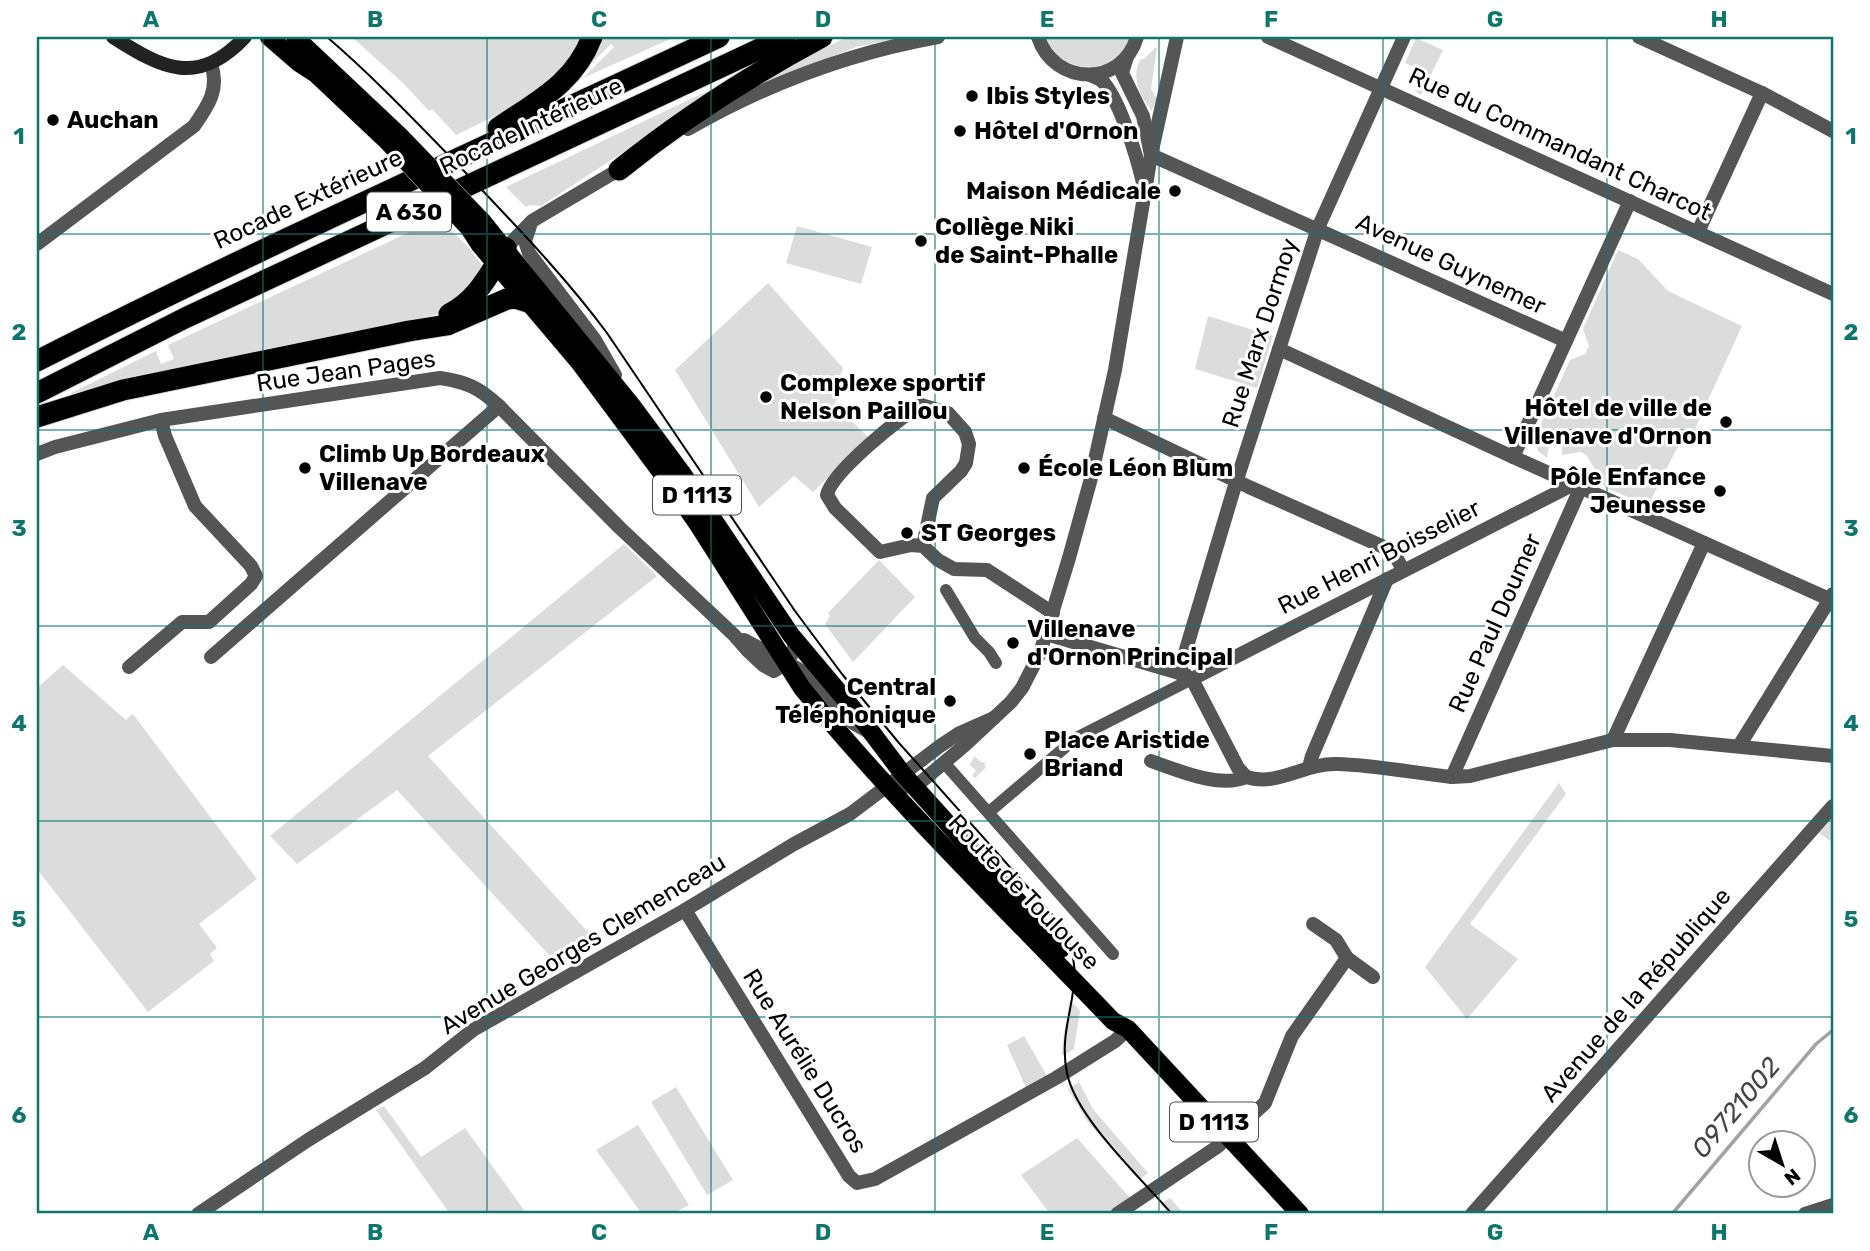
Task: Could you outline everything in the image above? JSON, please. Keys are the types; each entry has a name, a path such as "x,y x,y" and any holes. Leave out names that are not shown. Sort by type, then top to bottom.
{"highway":[{"path":"456,157 553,91 573,72 592,37"},
{"name":"Rocade Extérieure","path":"37,362 175,291 456,157 719,37"},
{"name":"Rocade Intérieure","path":"37,393 185,318 785,37"},
{"path":"619,170 662,135 822,37"},
{"path":"409,331 444,317 468,303 501,255"},
{"path":"37,417 123,390 447,325 507,299 516,298 531,303"}],"main road":[{"path":"113,37 142,55 169,66 186,68 211,64 225,57 245,37"},
{"name":"D 1113","path":"269,37 394,139"},
{"name":"D 1113","path":"295,37 475,224 633,407 682,473 795,640 838,689 909,780"},
{"name":"D 1113","path":"501,255 531,303 579,362 690,513 786,664 817,707 888,786"},
{"name":"Route de Toulouse","path":"909,780 1120,1013 1128,1029 1300,1214"},
{"name":"Route de Toulouse","path":"888,786 1113,1021 1128,1029"}],"street":[{"path":"501,255 533,221 713,115 756,93 860,54 938,37"},
{"path":"1137,37 1122,73 1143,117 1151,155"},
{"path":"888,786 909,780 994,718 1022,688 1037,662 1090,482 1115,370 1144,189 1177,37"},
{"name":"Rue du Commandant Charcot","path":"1268,37 1833,294"},
{"name":"Rue Marx Dormoy","path":"1185,676 1185,653 1318,228 1404,37"},
{"path":"1639,37 1762,93 1833,131"},
{"path":"1036,40 1049,59 1066,71 1090,75 1104,82 1126,127 1144,189"},
{"path":"1090,75 1104,72 1127,57"},
{"path":"37,244 194,126 212,100 214,72 211,64"},
{"path":"1698,232 1762,93"},
{"name":"Avenue Guynemer","path":"1151,155 1566,341"},
{"path":"1513,457 1630,201"},
{"path":"533,221 525,241 529,253 595,340 633,407"},
{"path":"1279,348 1703,543 1831,596 1740,746"},
{"name":"Rue Jean Pages","path":"37,454 161,420 440,378 467,382 485,392 499,405 637,544 734,635 748,652 770,670 774,671 786,664"},
{"path":"211,657 499,405"},
{"path":"923,546 933,498 961,471 966,463 969,444 965,432 947,413 922,405 894,422 833,483 827,495 831,504 880,552 911,545 923,546 938,560 954,569 987,570 1053,613"},
{"path":"1104,418 1386,548 1395,555 1403,570"},
{"path":"130,667 181,622 209,622 251,584 256,576 251,566 194,506 161,420"},
{"name":"Rue Henri Boisselier","path":"1185,676 1206,671 1577,485"},
{"name":"Rue Paul Doumer","path":"1452,777 1577,485"},
{"path":"1613,740 1703,543"},
{"path":"1310,767 1311,756 1387,579"},
{"path":"946,590 975,638 996,663"},
{"path":"1046,634 1185,676 1238,768 1246,777 1258,781 1275,780 1310,767 1335,764 1452,777 1470,776 1613,740 1670,740 1833,756"},
{"path":"795,640 794,649 786,664 818,681 853,723 870,733"},
{"path":"989,812 1076,738 1185,676"},
{"path":"1151,761 1195,776 1225,781 1238,781 1246,777"},
{"path":"947,766 1113,954"},
{"name":"Avenue Georges Clemenceau","path":"198,1214 308,1140 425,1068 473,1030 685,910 786,848 850,814 888,786"},
{"name":"Avenue de la République","path":"1472,1214 1833,806"},
{"name":"Rue Aurélie Ducros","path":"685,910 849,1176 857,1183 876,1179 1056,1078 1115,1041 1128,1029"},
{"path":"1313,924 1336,940 1347,958 1373,977"},
{"path":"1117,1214 1217,1147 1265,1103 1292,1036 1347,958"},
{"path":"1805,1214 1833,1205"}],"shaded area":[{"path":"352,37 582,37 564,71 527,100 456,135 432,109 429,111 404,84"},
{"path":"599,37 675,37 583,78 614,47 611,44 581,74"},
{"path":"847,37 906,37 856,47 752,90 769,76"},
{"path":"1046,37 1130,37 1114,60 1088,67 1063,59 1053,50"},
{"path":"1416,38 1443,50 1421,95 1416,92 1425,72 1405,63"},
{"path":"1155,48 1151,89 1157,99 1152,111 1140,93 1136,72 1141,59"},
{"path":"739,76 541,206 526,207 506,187"},
{"path":"444,218 450,223 448,227 484,268 452,306 435,315 72,396 71,393 156,351 161,364 174,359 168,345 429,223 432,229"},
{"path":"797,226 872,247 861,284 786,263"},
{"path":"1618,250 1638,259 1668,291 1742,326 1693,433 1676,450 1648,506 1605,487 1587,456 1581,452 1562,455 1562,445 1549,445 1547,458 1538,451 1535,437 1570,360 1585,354 1589,346 1583,329"},
{"name":"Complexe sportif Nelson Paillou","path":"768,283 843,368 838,384 845,392 834,403 869,438 813,492 794,476 759,507 675,370"},
{"path":"1208,316 1273,336 1257,388 1195,369"},
{"path":"624,544 657,576 428,756 598,943 559,966 397,790 297,864 270,836"},
{"path":"879,560 915,597 853,662 825,624 830,616 828,613"},
{"path":"63,665 126,720 133,714 257,879 199,924 217,948 210,954 214,961 148,1012 37,869 37,688"},
{"path":"974,756 986,763 986,767 975,778 972,776 976,771 970,765"},
{"path":"1559,783 1566,794 1470,924 1518,959 1467,1019 1425,967"},
{"path":"1833,817 1833,843 1819,833"},
{"path":"1070,1000 1080,1011 1074,1049 1062,1056 1064,1032"},
{"path":"1024,1036 1047,1076 1026,1088 1007,1045"},
{"path":"1079,1082 1093,1109 1148,1173 1139,1180 1087,1121 1068,1089"},
{"path":"676,1087 733,1180 707,1195 651,1102"},
{"path":"384,1106 421,1157 465,1128 527,1214 450,1214 376,1110"},
{"path":"638,1125 689,1205 672,1214 642,1214 596,1150"},
{"path":"1077,1138 1130,1198 1106,1214 1050,1214 1021,1175"},
{"path":"1170,1198 1184,1214 1169,1214 1160,1204"}],"waterway":[{"name":"O9721002","path":"1672,1214 1816,1044 1833,1030"}],"tram line":[{"path":"327,37 465,172 574,291 607,333 795,611 842,674 899,743 1058,921 1069,942 1074,961 1065,1052 1067,1073 1073,1091 1111,1147 1172,1214"}],"place":[{"name":"Ibis Styles","path":"972,96"},
{"name":"Auchan","path":"53,120"},
{"name":"Hôtel d'Ornon","path":"960,131"},
{"name":"Maison Médicale","path":"1175,191"},
{"name":"Collège Niki de Saint-Phalle","path":"921,241"},
{"name":"Complexe sportif Nelson Paillou","path":"766,397"},
{"name":"Hôtel de ville de Villenave d'Ornon","path":"1726,422"},
{"name":"Climb Up Bordeaux Villenave","path":"305,468"},
{"name":"École Léon Blum","path":"1024,468"},
{"name":"Pôle Enfance Jeunesse","path":"1720,491"},
{"name":"ST Georges","path":"907,533"},
{"name":"Villenave d'Ornon Principal","path":"1013,643"},
{"name":"Central Téléphonique","path":"950,701"},
{"name":"Place Aristide Briand","path":"1030,754"}]}
